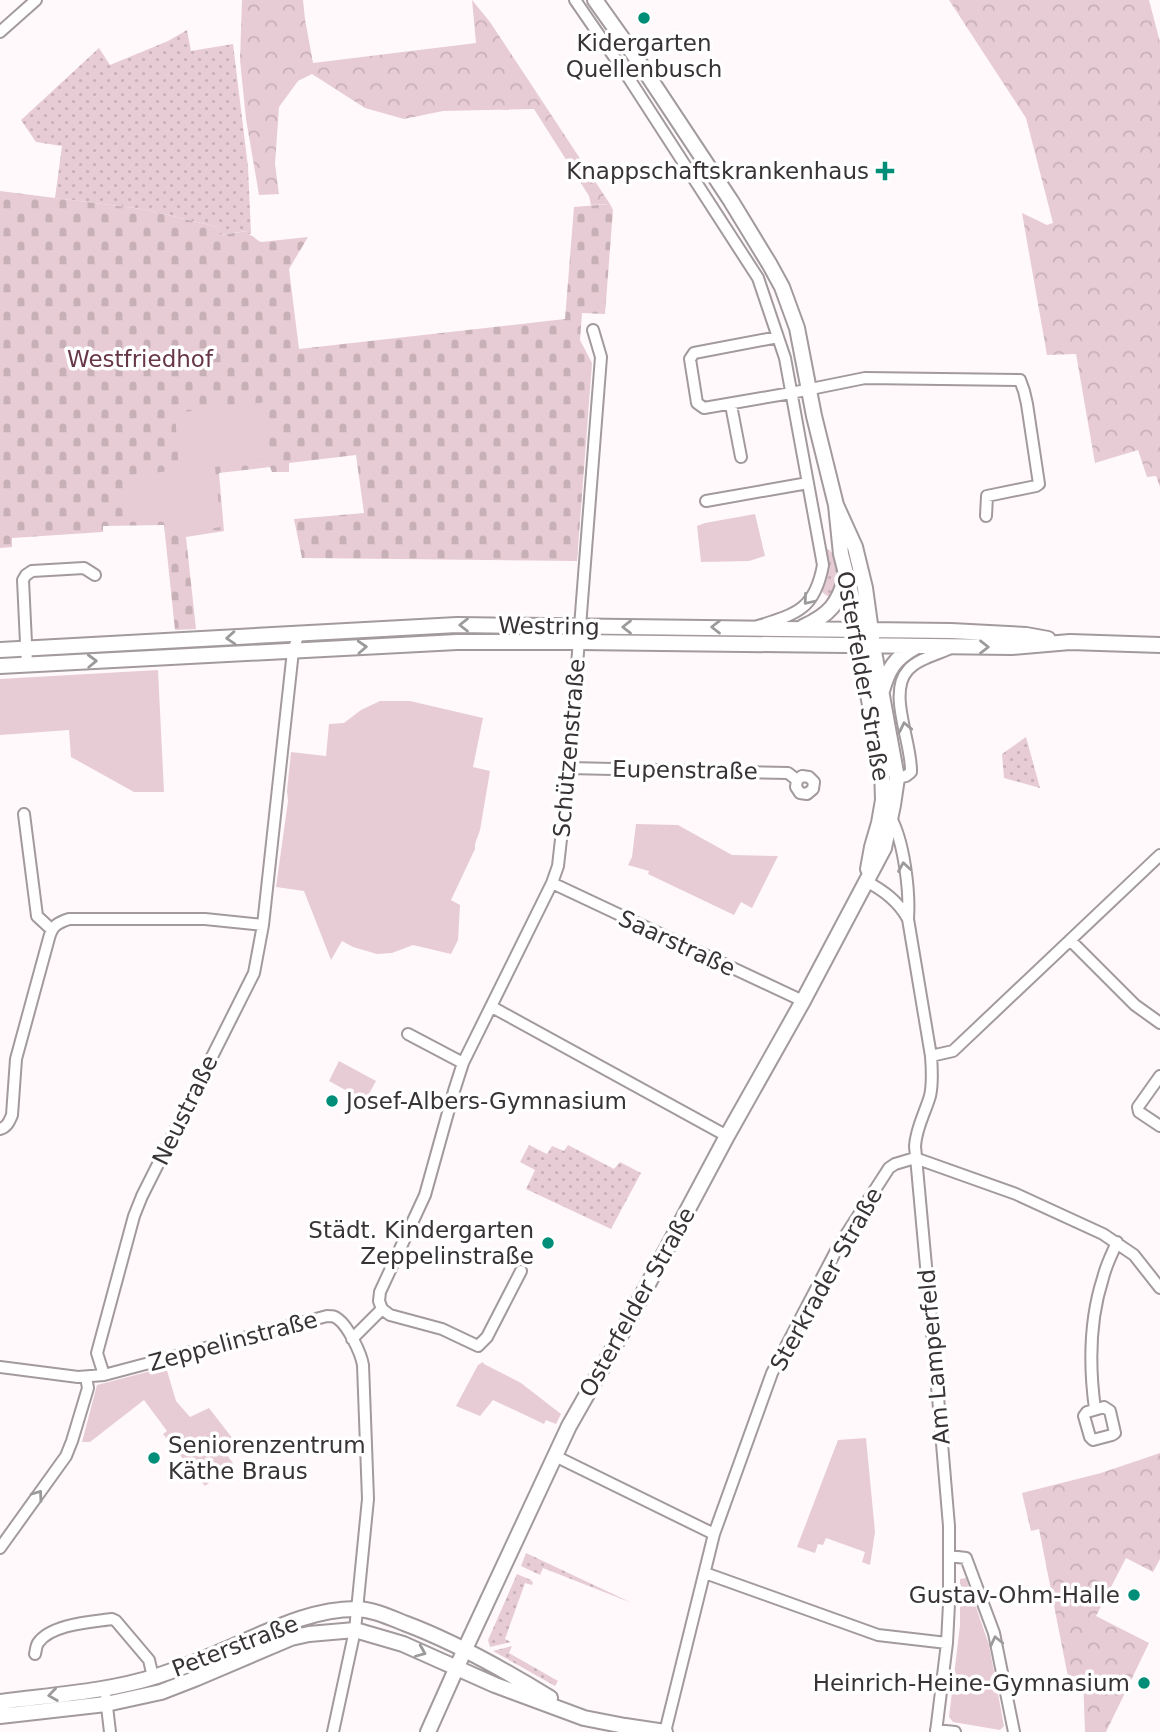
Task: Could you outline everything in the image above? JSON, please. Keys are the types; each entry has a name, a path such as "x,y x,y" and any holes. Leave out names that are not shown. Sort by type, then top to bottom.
{"main road":[{"name":"Osterfelder Straße","path":"595,0 731,201 782,287 797,328 814,416 836,505 841,554 864,629"},
{"name":"Osterfelder Straße","path":"836,505 855,547 865,588 864,629 882,766 883,800 866,881"},
{"path":"798,629 831,609 841,593 847,575"},
{"name":"Westring","path":"0,650 457,625 580,634 866,646 1012,648 1070,642"},
{"name":"Westring","path":"0,666 753,627 951,631 1014,634 1070,642 1160,645"},
{"name":"Osterfelder Straße","path":"428,1732 569,1426 884,848 897,778 881,693 866,646"},
{"path":"881,693 894,663 916,647"},
{"name":"Peterstraße","path":"0,1702 105,1688 153,1677 191,1665 286,1624 328,1613 358,1609 377,1612 465,1649 578,1715"},
{"name":"Peterstraße","path":"0,1716 106,1704 161,1692 291,1638 355,1630 403,1644 495,1685 578,1715"},
{"path":"578,1715 625,1727 665,1732"}],"street":[{"name":"Osterfelder Straße","path":"575,0 756,275 785,358 823,565 817,588 803,607 787,616 753,627"},
{"path":"0,32 31,2"},
{"path":"686,169 701,159"},
{"path":"756,275 770,265"},
{"name":"Schützenstraße","path":"382,1309 380,1292 425,1195 463,1063 558,866 569,768 601,357 593,330"},
{"path":"778,337 694,353 691,359 697,403 704,408 732,405 865,378 1020,380 1027,404 1039,484 986,496 986,516"},
{"path":"732,405 741,457"},
{"path":"706,501 808,484"},
{"name":"Osterfelder Straße","path":"820,541 841,554"},
{"path":"27,664 23,580 26,575 32,571 84,568 94,575"},
{"name":"Neustraße","path":"104,1375 97,1353 134,1216 254,972 263,925 293,651 299,634"},
{"name":"Osterfelder Straße","path":"897,778 911,772 900,702 902,679 909,668 953,647"},
{"name":"Eupenstraße","path":"569,768 788,773 797,780"},
{"path":"24,814 37,916 51,929"},
{"path":"891,818 898,831 909,900 908,919 933,1076 930,1095 915,1136 915,1158 1016,1194 1103,1234 1134,1255 1160,1288"},
{"path":"931,1056 953,1051 1160,855"},
{"path":"866,881 895,900 908,919"},
{"name":"Saarstraße","path":"551,883 803,1001"},
{"path":"0,1129 4,1128 12,1115 16,1059 51,929 59,922 69,919 205,919 263,925"},
{"path":"1070,940 1135,1006 1160,1023"},
{"path":"492,1007 727,1136"},
{"path":"408,1034 463,1063"},
{"path":"1160,1076 1138,1107 1139,1112 1160,1126"},
{"name":"Sterkrader Straße","path":"665,1732 714,1534 772,1373 838,1247 889,1168 915,1158"},
{"name":"Am Lamperfeld","path":"915,1158 949,1526 947,1643 936,1731"},
{"path":"1095,1409 1090,1364 1092,1329 1103,1277 1117,1242"},
{"path":"333,1732 355,1630 368,1495 363,1365 352,1339 382,1309 388,1314 442,1329 478,1346 487,1337 522,1271"},
{"name":"Zeppelinstraße","path":"104,1375 327,1316 338,1318 352,1339"},
{"path":"0,1367 86,1377 104,1375"},
{"path":"0,1548 66,1456 88,1388 86,1377"},
{"path":"555,1456 714,1534"},
{"path":"949,1556 966,1558 983,1601 994,1633 1014,1732"},
{"path":"705,1573 878,1635 947,1643"},
{"path":"35,1654 38,1643 69,1625 115,1620 149,1660 153,1677"},
{"path":"105,1688 110,1732"},
{"path":"936,1731 954,1732"}],"green space":[{"path":"242,0 303,0 313,63 476,43 472,0 490,22 610,204 591,205 589,196 534,109 443,111 404,119 365,108 312,74 298,81 279,107 275,164 279,194 259,195 246,119 240,60"},
{"path":"949,0 1149,0 1160,42 1160,487 1156,476 1147,477 1138,450 1095,463 1076,354 1047,355 1022,213 1047,225 1053,223 1026,118"},
{"path":"187,30 191,51 233,44 248,167 251,234 247,231 219,235 218,227 142,209 55,198 62,146 36,142 21,120 99,48 110,65 168,41"},
{"name":"Westfriedhof","path":"0,191 142,209 218,227 220,235 248,231 248,234 261,242 308,237 289,269 299,349 565,319 574,207 610,204 613,210 605,314 582,313 580,340 592,363 577,561 302,558 294,519 364,513 356,455 289,463 289,472 272,472 270,467 219,473 224,531 186,537 196,629 175,630 164,525 103,526 103,532 12,538 12,547 0,548"},
{"path":"267,402 269,459 215,467 221,527 167,535 164,517 132,520 125,476 179,470 175,413"},
{"path":"755,514 765,556 749,561 701,562 697,526"},
{"path":"826,548 838,557 841,577 833,600 819,590 822,581 827,577"},
{"path":"158,670 164,792 134,792 71,757 69,730 0,735 0,679"},
{"path":"380,701 410,701 483,718 473,767 490,771 480,830 475,849 451,900 460,905 458,940 451,954 413,945 392,953 377,954 342,941 331,960 304,891 276,887 288,801 291,752 326,756 329,724 344,723 361,710"},
{"path":"1026,737 1040,788 1004,778 1002,754"},
{"path":"636,824 678,825 732,855 778,856 752,908 741,902 734,915 648,874 649,871 628,865 632,857"},
{"path":"339,1061 376,1081 365,1101 329,1081"},
{"path":"529,1145 547,1154 552,1146 564,1151 568,1145 614,1169 620,1162 641,1173 611,1229 526,1189 535,1170 520,1162"},
{"path":"483,1362 521,1383 561,1414 556,1424 546,1420 544,1424 493,1400 480,1416 456,1406 478,1365"},
{"path":"166,1367 176,1401 190,1417 209,1408 233,1439 222,1449 233,1463 205,1486 163,1434 167,1431 144,1400 90,1442 82,1442 97,1385"},
{"path":"866,1438 875,1532 870,1565 862,1562 865,1552 826,1538 823,1545 818,1544 815,1553 797,1547 838,1440"},
{"path":"1160,1453 1160,1559 1153,1572 1126,1558 1096,1616 1149,1643 1106,1732 1085,1732 1083,1675 1068,1677 1039,1529 1031,1531 1022,1493 1101,1473"},
{"path":"526,1553 632,1603 543,1568 540,1575 521,1566"},
{"path":"517,1574 533,1583 525,1583 505,1639 511,1642 490,1647 488,1640"},
{"path":"966,1578 989,1645 1004,1726 1000,1730 953,1722 949,1717 960,1625 960,1579"},
{"path":"512,1646 509,1653 558,1681 555,1686 493,1651"}],"place":[{"name":"Kidergarten Quellenbusch","path":"644,18"},
{"name":"Knappschaftskrankenhaus","path":"885,171"},
{"name":"Josef-Albers-Gymnasium","path":"332,1101"},
{"name":"Städt. Kindergarten Zeppelinstraße","path":"548,1243"},
{"name":"Seniorenzentrum Käthe Braus","path":"154,1458"},
{"name":"Gustav-Ohm-Halle","path":"1134,1595"},
{"name":"Heinrich-Heine-Gymnasium","path":"1144,1683"}]}
